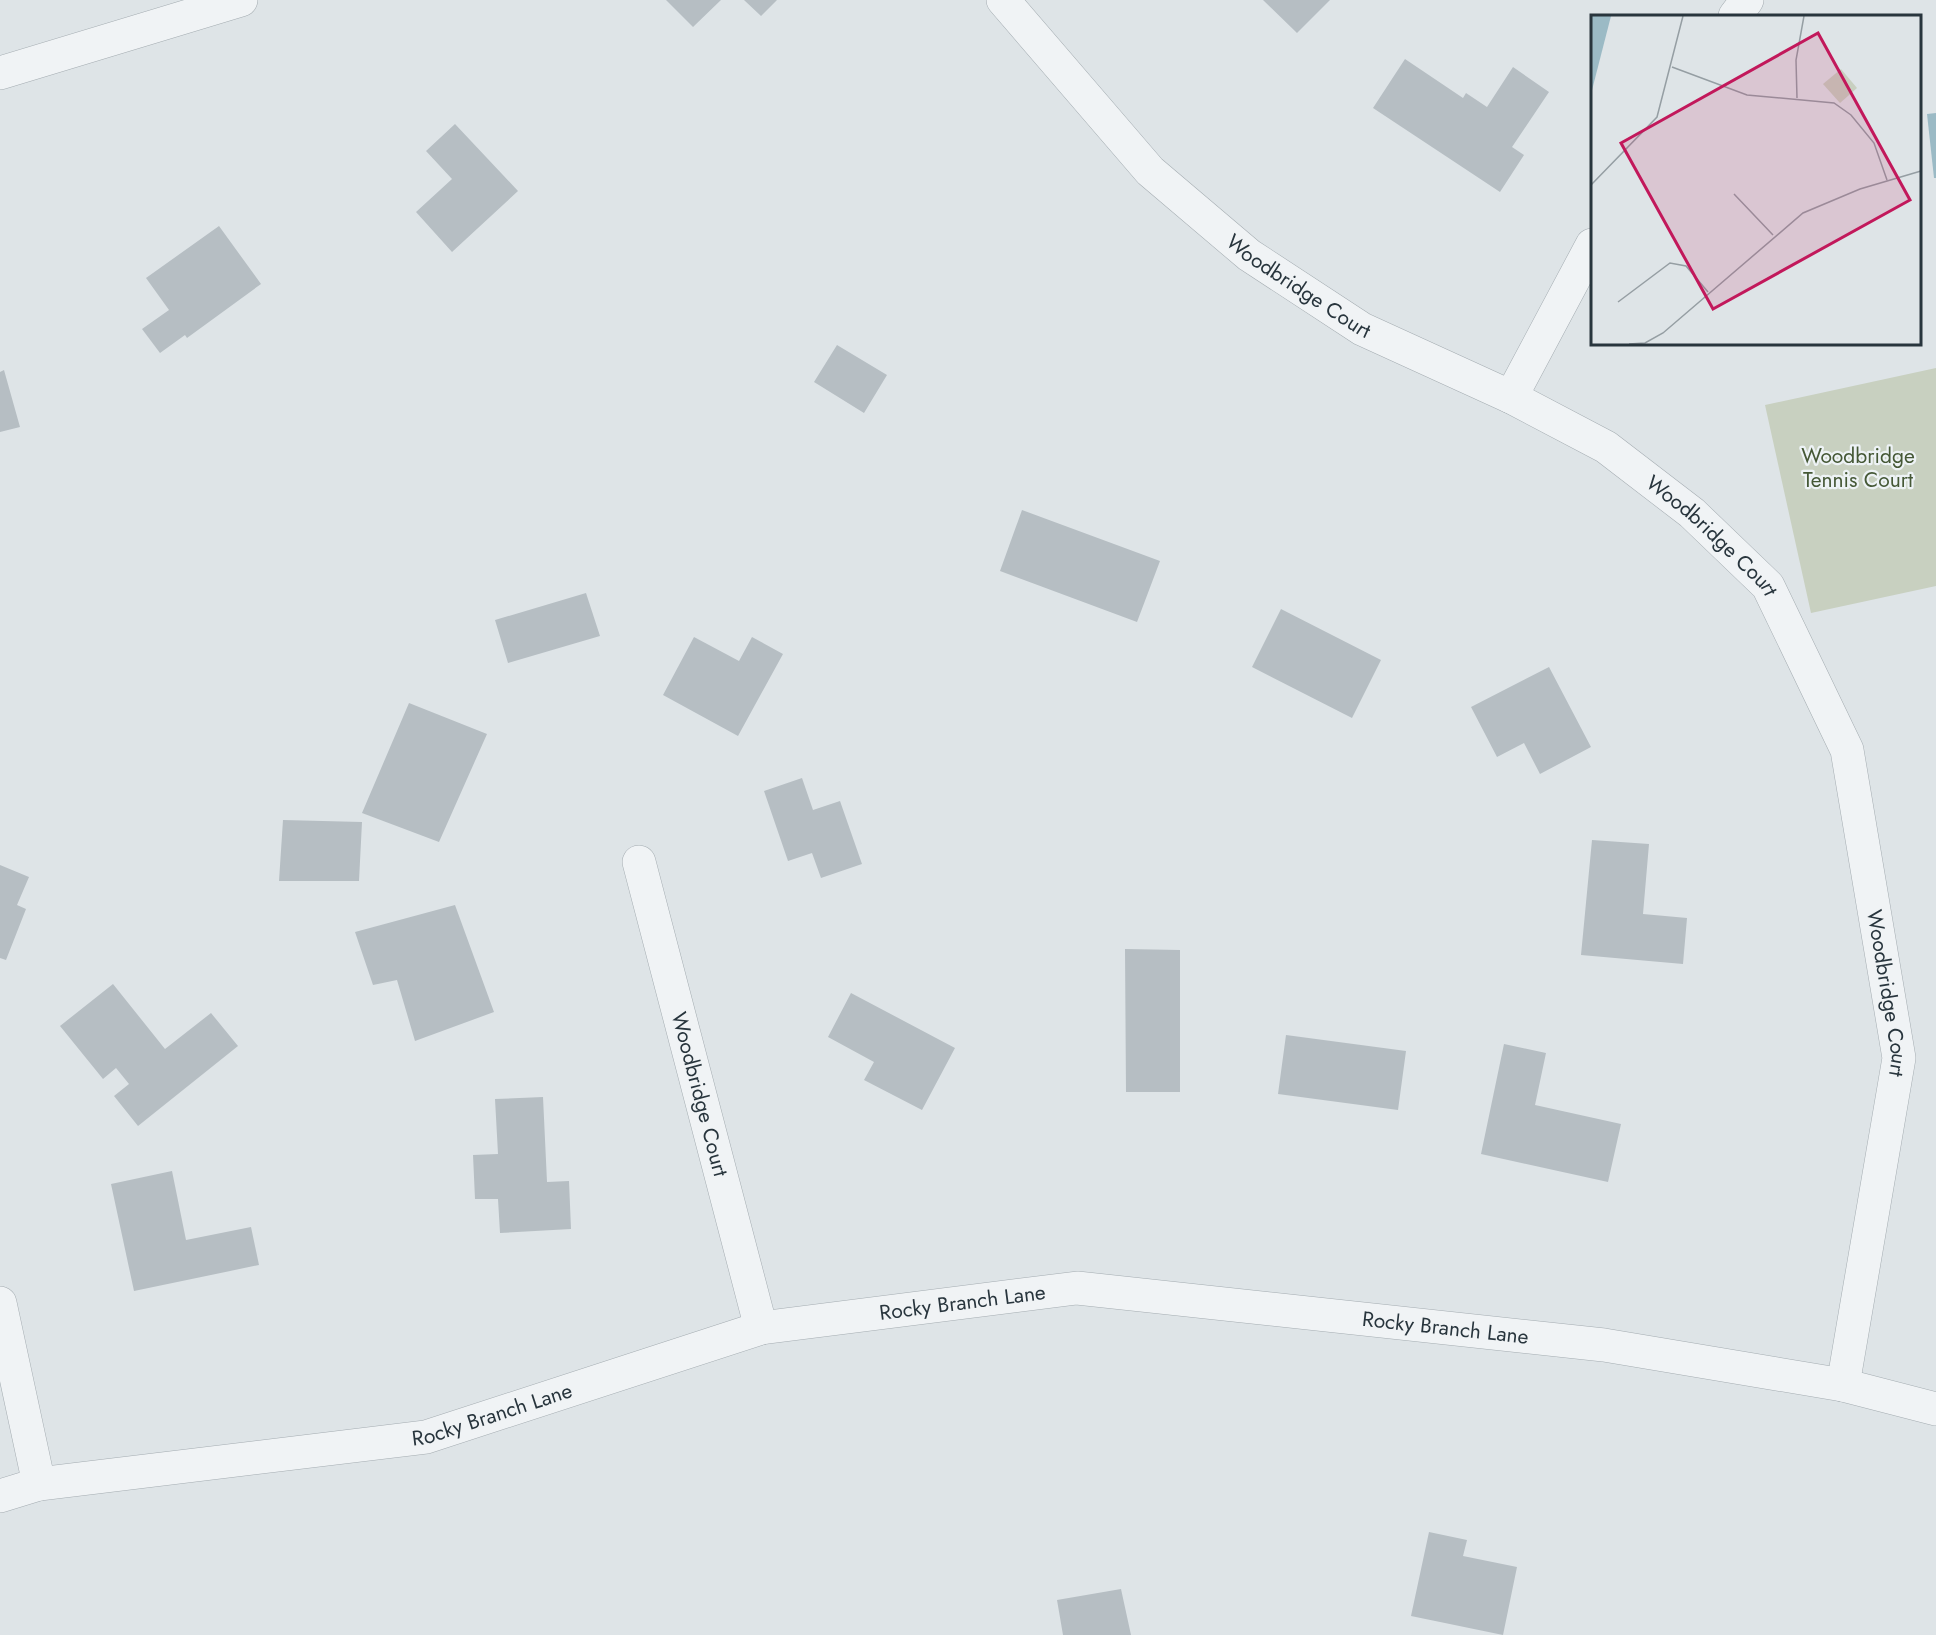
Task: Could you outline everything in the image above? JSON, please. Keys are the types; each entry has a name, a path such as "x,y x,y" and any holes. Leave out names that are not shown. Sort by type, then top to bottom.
{"street":[{"path":"0,74 241,0"},
{"name":"Woodbridge Court","path":"1003,0 1150,171 1249,255 1362,329 1511,398 1606,447 1692,513 1768,586 1847,750 1899,1058 1843,1385"},
{"path":"1736,15 1747,0"},
{"path":"1511,398 1591,249"},
{"name":"Woodbridge Court","path":"639,862 761,1328"},
{"name":"Rocky Branch Lane","path":"0,1496 39,1484 426,1437 761,1328 1077,1288 1604,1345 1843,1385 1936,1409"},
{"path":"0,1303 39,1484"}],"green space":[{"name":"Woodbridge Tennis Court","path":"1936,368 1936,586 1811,613 1765,405"}],"water":[{"path":"1936,113 1936,178 1934,178 1927,114"}],"building":[{"path":"666,0 721,0 693,27"},
{"path":"744,0 777,0 761,16"},
{"path":"1263,0 1330,0 1297,33"},
{"path":"1405,59 1463,98 1466,93 1487,107 1513,67 1549,92 1512,147 1524,155 1500,192 1373,108"},
{"path":"455,124 518,191 452,252 416,212 452,179 426,151"},
{"path":"219,226 261,284 187,338 185,335 160,353 142,329 169,310 146,278"},
{"path":"837,345 887,375 864,413 814,382"},
{"path":"4,370 20,427 0,432 0,372"},
{"path":"1022,510 1160,561 1137,622 1000,571"},
{"path":"586,593 600,636 508,663 495,620"},
{"path":"1281,609 1381,660 1352,718 1252,667"},
{"path":"694,637 739,661 752,637 783,654 738,736 663,695"},
{"path":"1549,667 1591,747 1540,774 1524,743 1497,757 1471,707"},
{"path":"409,703 487,734 439,842 362,813"},
{"path":"802,778 813,810 840,801 862,864 821,878 812,853 788,861 764,791"},
{"path":"283,820 362,822 359,881 279,881"},
{"path":"1592,840 1649,844 1643,914 1687,918 1683,964 1581,955"},
{"path":"0,865 29,877 17,905 26,909 6,960 0,958"},
{"path":"455,905 494,1012 415,1041 397,980 373,985 355,932"},
{"path":"1125,949 1180,950 1180,1092 1126,1092"},
{"path":"113,984 165,1049 211,1013 238,1046 138,1126 114,1096 129,1084 116,1068 103,1079 60,1026"},
{"path":"851,993 955,1048 922,1110 864,1080 874,1062 828,1037"},
{"path":"1286,1035 1406,1051 1398,1110 1278,1094"},
{"path":"1504,1044 1546,1053 1535,1105 1621,1124 1608,1182 1481,1154"},
{"path":"543,1097 547,1182 569,1181 571,1229 500,1233 498,1199 475,1199 473,1155 498,1154 495,1099"},
{"path":"172,1171 186,1240 251,1227 259,1265 134,1291 111,1184"},
{"path":"1429,1532 1467,1540 1463,1556 1517,1567 1503,1635 1411,1616"},
{"path":"1121,1589 1131,1635 1063,1635 1057,1600"}]}
